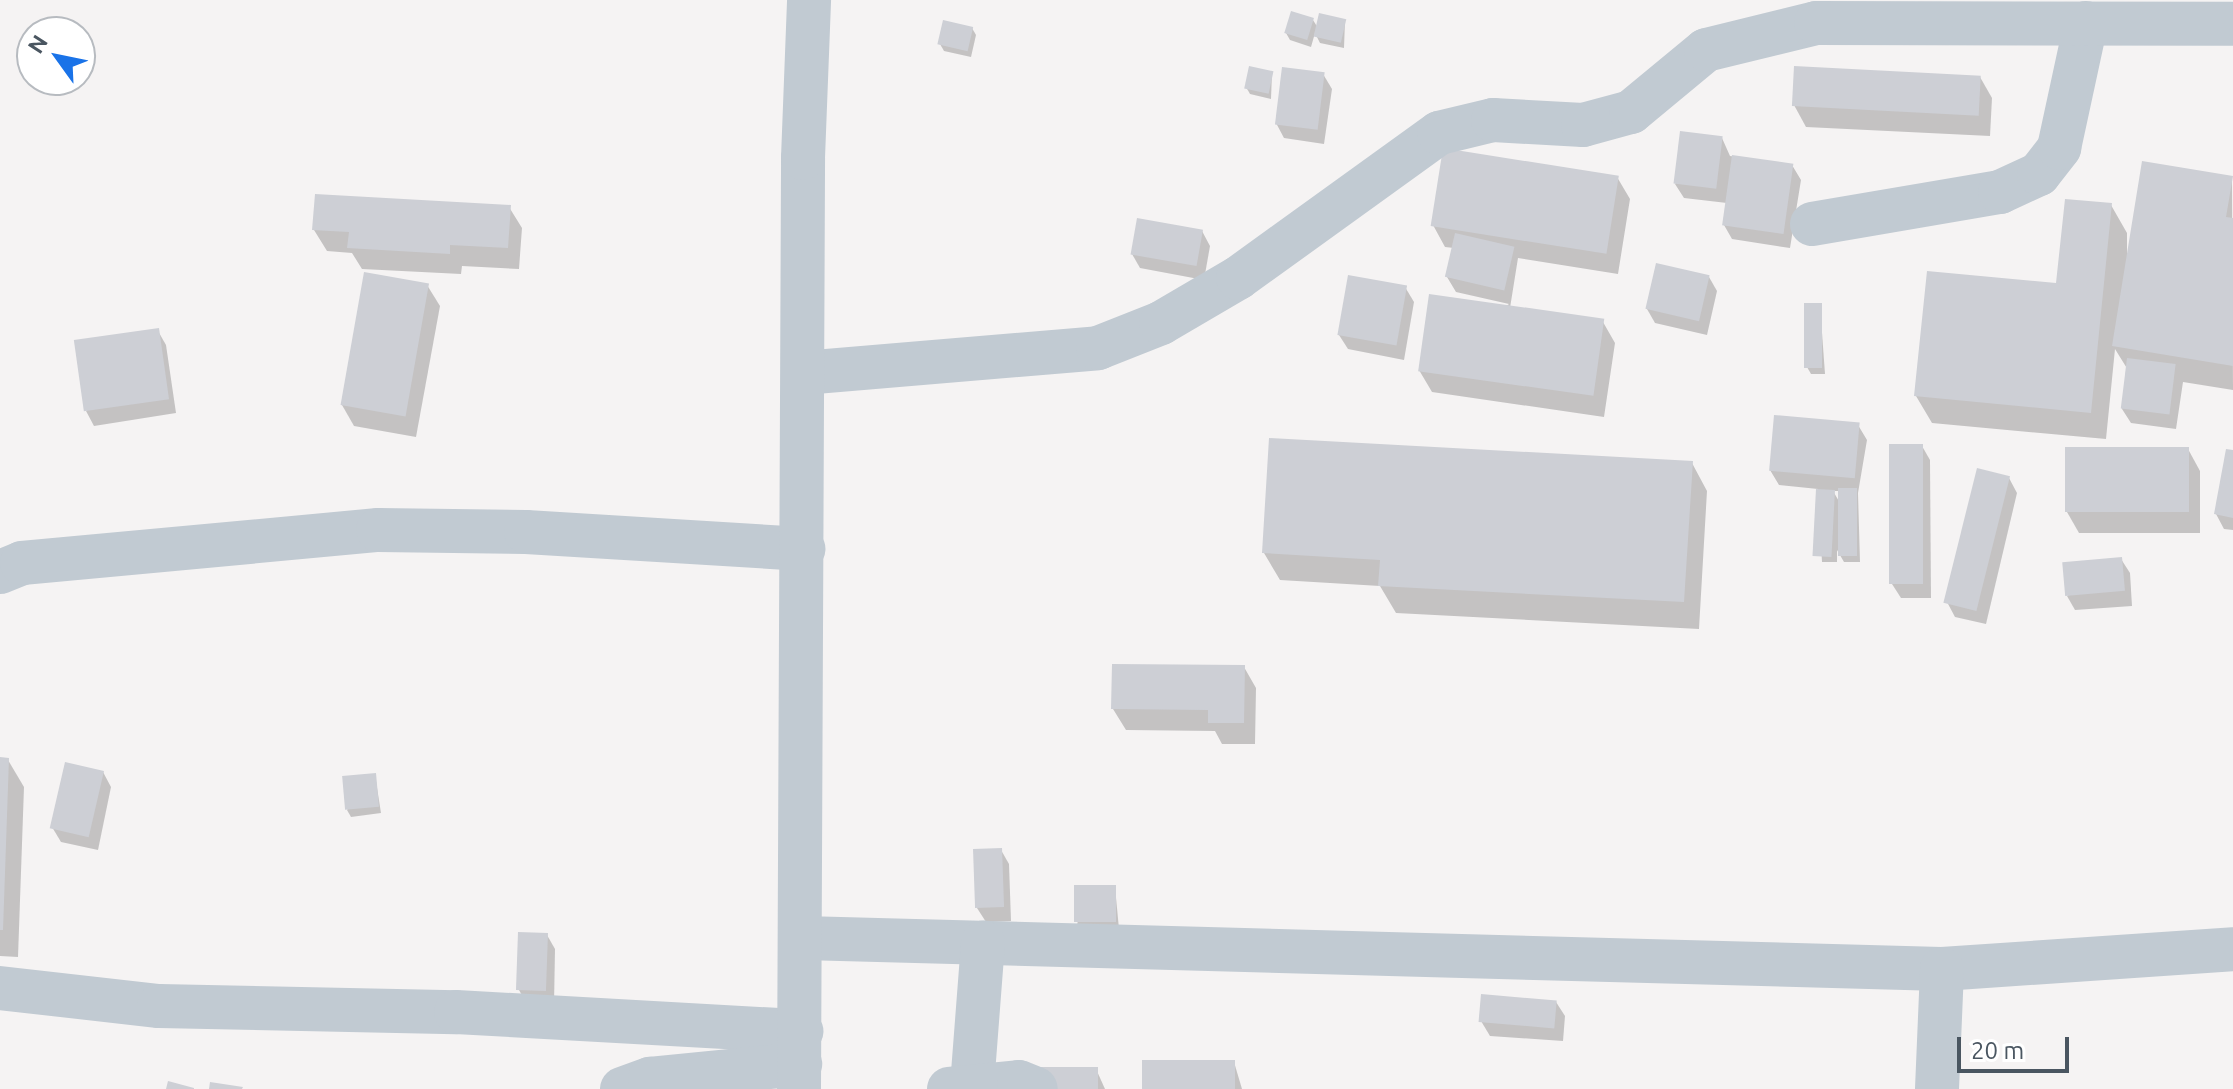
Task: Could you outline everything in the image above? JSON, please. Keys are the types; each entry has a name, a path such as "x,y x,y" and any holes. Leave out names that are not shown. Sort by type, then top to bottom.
{"street":[{"path":"800,1061 803,938 803,373 809,0"},
{"path":"803,373 1098,348 1161,323 1238,278 1439,133 1493,120 1583,125 1631,112 1706,50 1816,23 2233,24"},
{"path":"1812,224 2000,192 2039,174 2059,148 2086,23"},
{"path":"0,572 22,563 378,530 526,532 803,549"},
{"path":"803,938 1942,969 2233,949"},
{"path":"983,942 961,1088 1019,1082 1036,1089"},
{"path":"1937,1089 1942,969"},
{"path":"0,988 159,1006 456,1012 800,1061"},
{"path":"622,1089 650,1079 800,1061"}],"building":[{"path":"1291,11 1314,18 1307,40 1284,33"},
{"path":"1319,13 1346,19 1341,43 1314,36"},
{"path":"943,20 973,27 968,51 937,44"},
{"path":"1249,66 1273,71 1269,94 1244,88"},
{"path":"1794,66 1981,76 1979,116 1792,106"},
{"path":"1282,67 1325,72 1318,130 1275,125"},
{"path":"1680,131 1723,136 1716,189 1674,184"},
{"path":"1443,148 1619,176 1606,254 1431,226"},
{"path":"1732,155 1793,164 1784,234 1722,225"},
{"path":"2142,161 2233,176 2226,217 2233,218 2233,366 2112,346"},
{"path":"315,194 511,205 508,248 450,245 450,254 347,248 349,232 312,230"},
{"path":"2065,199 2112,203 2091,413 1914,396 1927,271 2056,283"},
{"path":"1137,218 1203,230 1197,266 1131,254"},
{"path":"1455,233 1514,247 1504,291 1445,277"},
{"path":"1656,263 1710,275 1699,321 1645,309"},
{"path":"364,272 429,283 406,416 341,405"},
{"path":"1348,275 1407,285 1396,345 1337,335"},
{"path":"1429,294 1604,319 1593,396 1418,371"},
{"path":"1804,303 1822,303 1822,368 1804,368"},
{"path":"159,328 169,399 84,411 74,340"},
{"path":"2127,358 2176,364 2169,415 2121,409"},
{"path":"1774,415 1860,422 1855,478 1769,471"},
{"path":"1269,438 1693,461 1684,602 1378,586 1380,560 1262,553"},
{"path":"1889,444 1923,444 1923,584 1889,584"},
{"path":"2065,447 2189,447 2189,512 2065,512"},
{"path":"2226,449 2233,450 2233,518 2214,514"},
{"path":"1977,468 2010,476 1976,611 1943,603"},
{"path":"1838,488 1857,488 1857,556 1838,556"},
{"path":"1816,489 1835,490 1831,557 1812,556"},
{"path":"2122,557 2125,591 2065,596 2062,562"},
{"path":"1112,664 1245,665 1244,723 1208,723 1208,710 1111,709"},
{"path":"0,757 9,758 3,930 0,930"},
{"path":"65,762 104,771 89,837 50,828"},
{"path":"376,773 379,807 345,810 342,776"},
{"path":"1002,848 1004,907 975,908 973,849"},
{"path":"1074,885 1116,885 1116,922 1074,922"},
{"path":"518,932 548,933 546,991 516,990"},
{"path":"1481,994 1557,1001 1554,1029 1479,1022"},
{"path":"1142,1060 1235,1060 1235,1089 1142,1089"},
{"path":"1011,1067 1098,1067 1098,1089 1011,1089"},
{"path":"168,1081 194,1088 194,1089 166,1089"},
{"path":"210,1082 243,1087 209,1089"}]}
